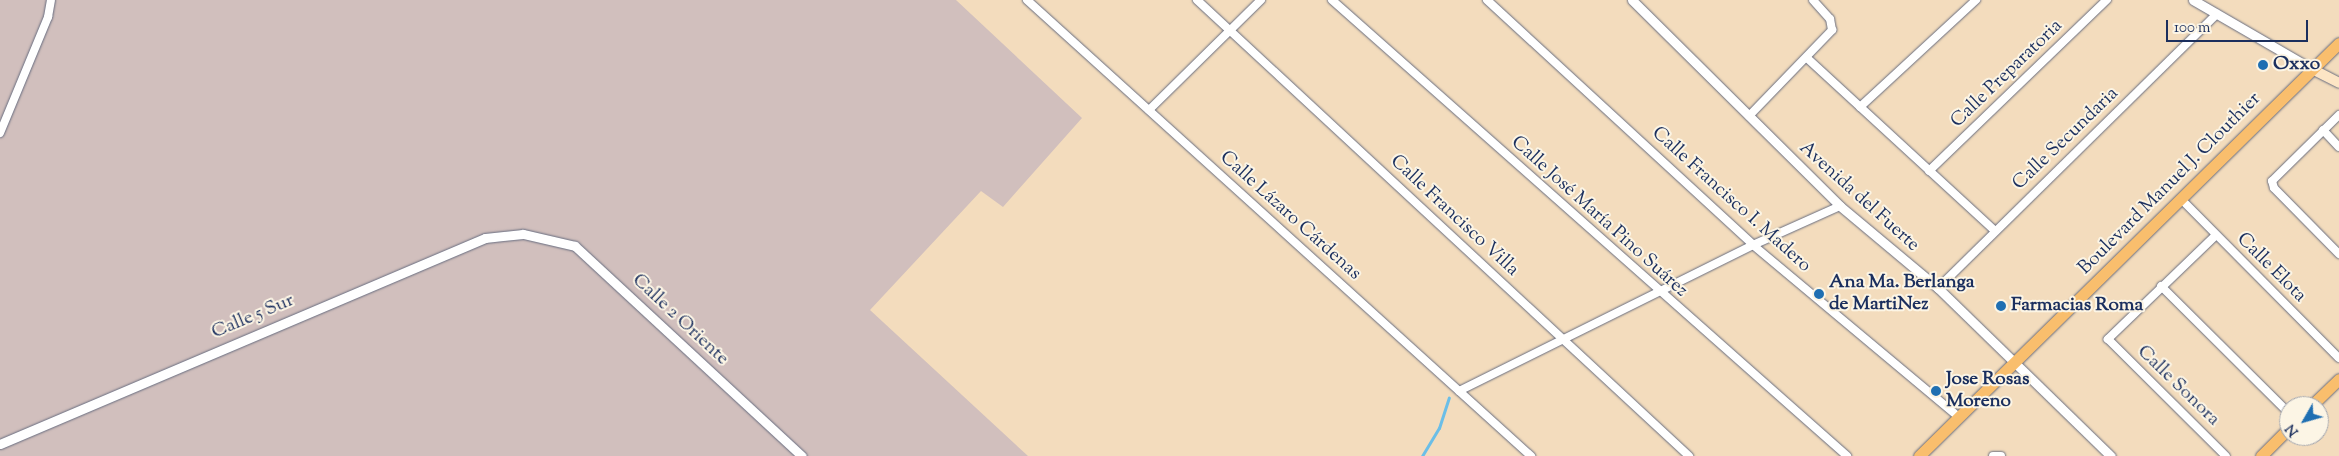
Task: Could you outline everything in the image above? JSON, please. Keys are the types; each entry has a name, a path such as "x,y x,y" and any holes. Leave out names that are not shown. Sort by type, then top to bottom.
{"main road":[{"name":"Boulevard Manuel J. Clouthier","path":"1919,456 2339,43"},
{"path":"2312,69 2339,83"},
{"path":"2321,396 2339,379"},
{"path":"2260,456 2279,438"}],"street":[{"path":"0,133 48,17 50,0"},
{"name":"Calle Lázaro Cárdenas","path":"1027,0 1531,456"},
{"name":"Calle Francisco Villa","path":"1197,0 1689,456"},
{"path":"1149,110 1261,0"},
{"name":"Calle José María Pino Suárez","path":"1332,0 1658,291 1847,456"},
{"name":"Calle Francisco I. Madero","path":"1487,0 1753,245 1959,417"},
{"name":"Avenida del Fuerte","path":"1632,0 1840,206 1938,288 2016,361 2111,456"},
{"path":"1750,116 1832,30 1832,25 1813,0"},
{"path":"1860,107 1976,0"},
{"name":"Calle Preparatoria","path":"1929,171 2107,0"},
{"path":"2193,0 2312,69"},
{"name":"Calle Secundaria","path":"1938,288 2217,14"},
{"path":"1807,58 1995,231"},
{"path":"2339,115 2272,181 2272,185 2339,254"},
{"path":"2323,130 2339,147"},
{"name":"Calle Elota","path":"2181,199 2215,236 2339,358"},
{"path":"1459,391 1658,291 1840,206"},
{"name":"Calle 5 Sur","path":"0,444 485,238 522,234"},
{"name":"Calle 2 Oriente","path":"522,234 575,246 802,456"},
{"path":"2215,236 2161,286 2279,403"},
{"name":"Calle Sonora","path":"2161,286 2108,339 2226,456"}],"shaded area":[{"path":"0,0 956,0 1082,118 1003,207 981,191 870,310 1028,456 0,456"}],"waterway":[{"path":"1422,456 1439,428 1449,398"}],"place":[{"name":"Oxxo","path":"2263,65"},
{"name":"Ana Ma. Berlanga de MartiNez","path":"1819,294"},
{"name":"Farmacias Roma","path":"2001,306"},
{"name":"Jose Rosas Moreno","path":"1936,391"}]}
